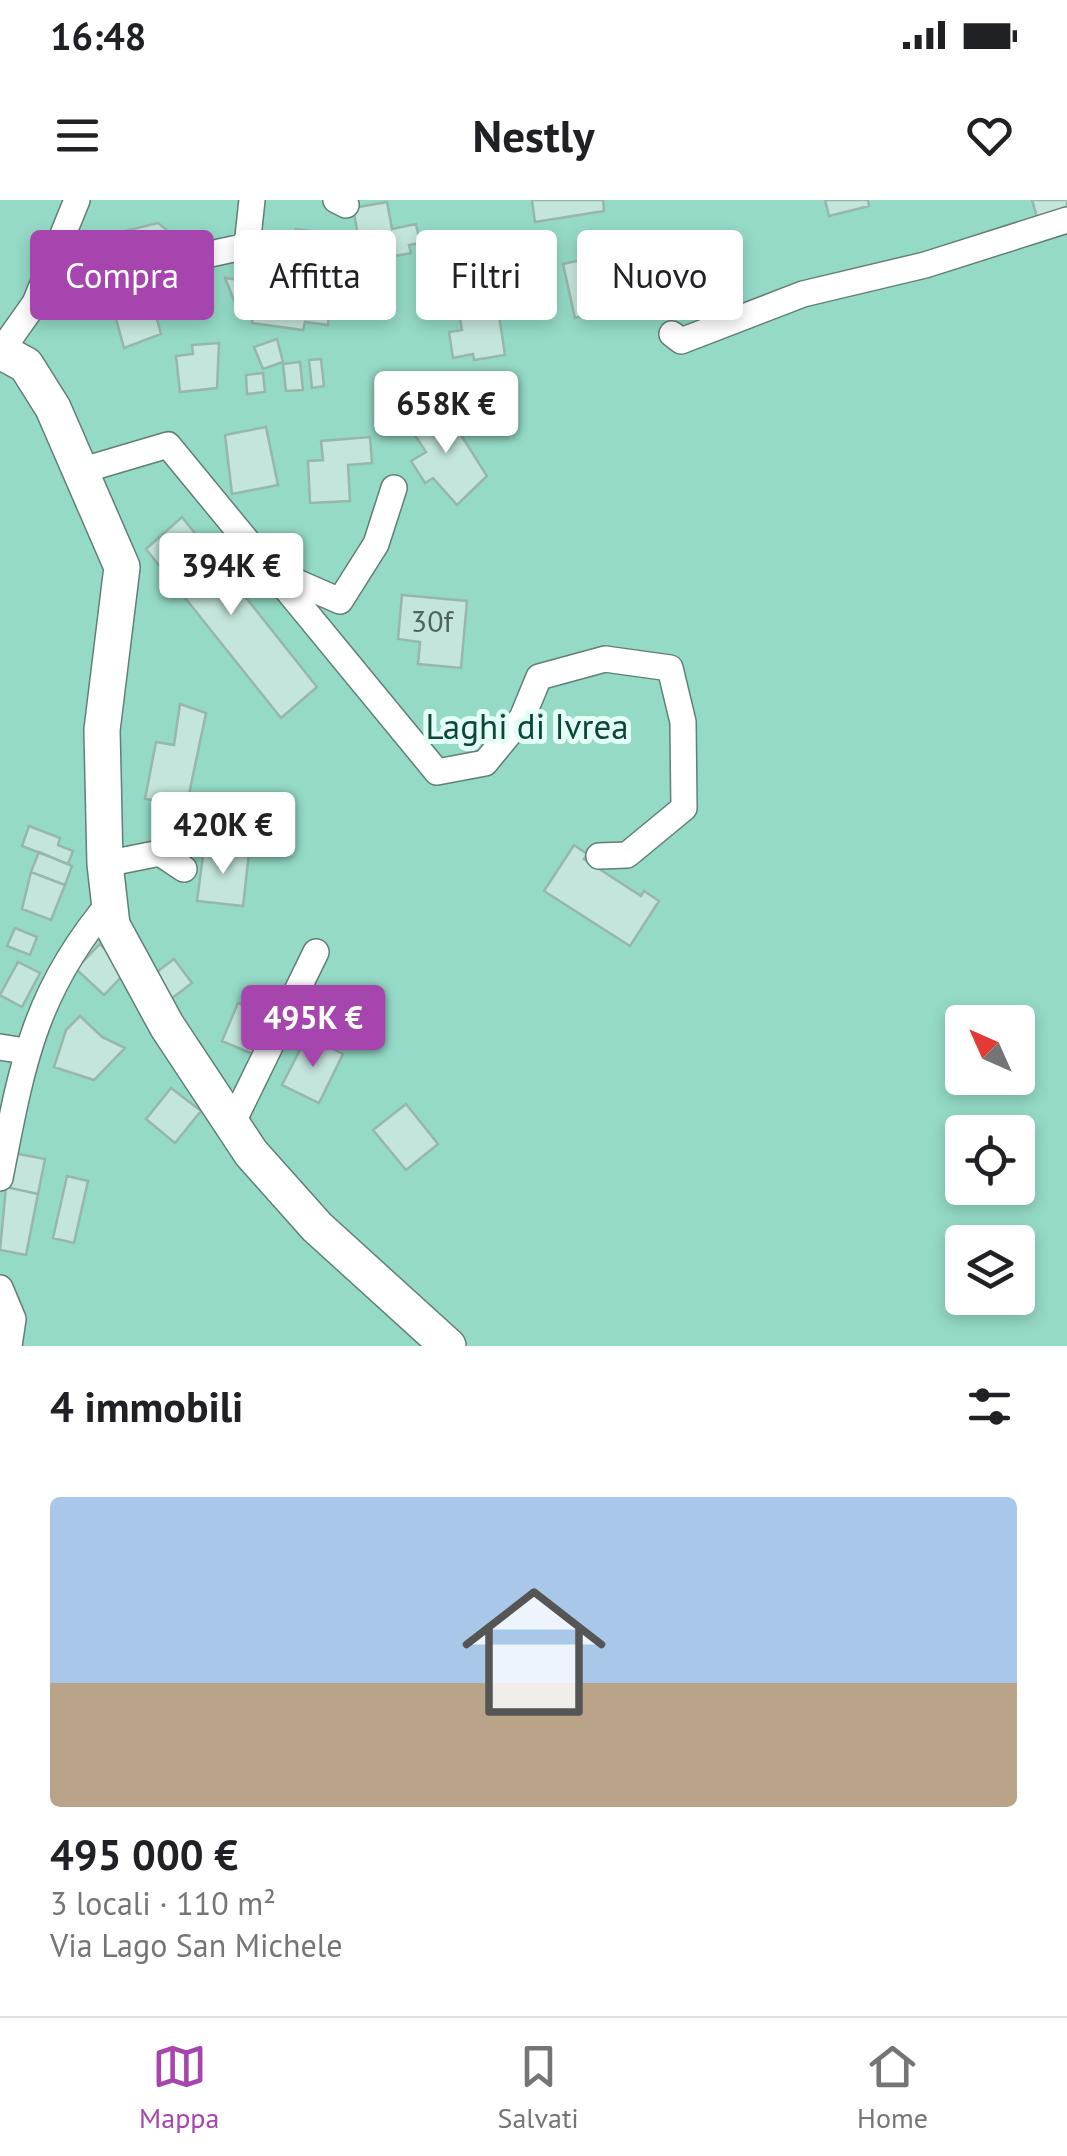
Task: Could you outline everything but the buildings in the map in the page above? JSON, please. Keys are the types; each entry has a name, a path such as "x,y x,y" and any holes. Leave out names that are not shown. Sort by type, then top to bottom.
{"main road":[{"path":"0,351 26,365 53,408 122,568 102,730 104,864 112,900 112,926 125,954 231,1126 317,1226 448,1346"}],"street":[{"path":"0,351 35,303 77,200"},
{"path":"214,253 248,246 252,200"},
{"path":"672,334 681,340 803,294 925,265 1067,220"},
{"path":"80,471 168,445 437,772 485,763 522,718 539,677 605,658 670,668 683,722 684,808 627,855 599,856"},
{"path":"272,571 340,601 376,544 394,488"},
{"path":"104,864 160,853 184,868"},
{"path":"0,1178 12,1049 60,969 112,900"},
{"path":"231,1126 316,952"},
{"path":"0,1288 13,1319 9,1346"}],"green space":[{"name":"Laghi di Ivrea","path":"0,200 1067,200 1067,1346 0,1346"}]}
